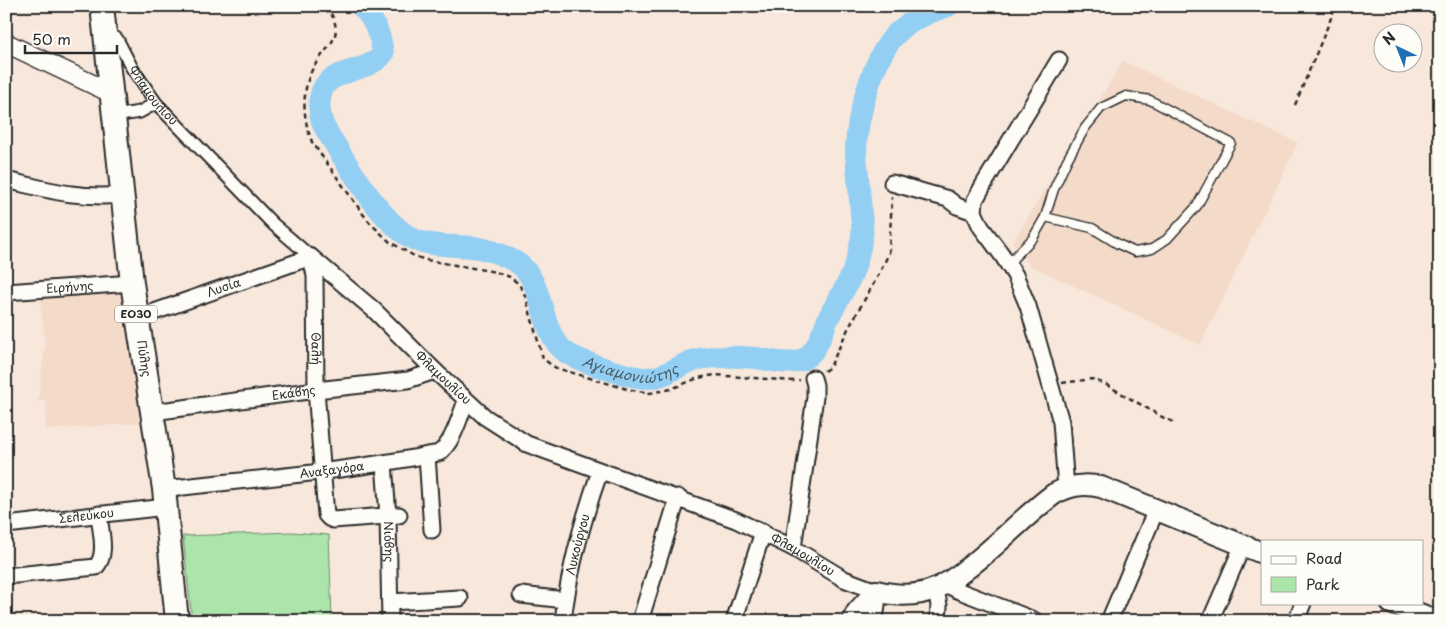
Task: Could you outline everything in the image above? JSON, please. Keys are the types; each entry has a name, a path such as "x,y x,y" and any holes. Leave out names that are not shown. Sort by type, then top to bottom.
{"main road":[{"name":"Πύλης","path":"102,6 132,283 165,498 177,621"},
{"path":"876,591 905,595 941,586 986,554 1046,500 1066,488 1080,484 1092,485 1261,553"},
{"path":"852,621 857,612 876,591"},
{"path":"870,621 874,609 876,591"},
{"path":"1394,604 1416,617 1438,621"}],"street":[{"name":"Φλαμουλίου","path":"105,30 117,39 132,68 156,103 274,224 374,310 466,401 496,425 527,444 736,520 793,548 844,579 876,591"},
{"path":"6,43 111,93"},
{"path":"1059,60 974,200 974,212 981,227 1008,264 1028,306 1051,385 1063,435 1066,488"},
{"path":"114,116 140,112 156,103"},
{"path":"6,180 65,194 84,196 122,194"},
{"path":"892,183 948,199 957,206 974,212"},
{"name":"Λυσία","path":"137,318 311,257"},
{"name":"Θαλή","path":"311,257 315,276 316,390 326,515 333,520 394,516"},
{"name":"Ειρήνης","path":"6,292 132,283"},
{"name":"Εκάβης","path":"153,412 316,390 408,380 435,371"},
{"path":"793,548 815,397 813,378"},
{"name":"Αναξαγόρα","path":"165,498 439,453 446,447 466,401"},
{"path":"427,455 432,530"},
{"name":"Νιόβης","path":"384,463 394,516 390,621"},
{"name":"Λυκούργου","path":"563,621 565,600 586,512 600,471"},
{"name":"Σελεύκου","path":"6,525 99,514 165,498"},
{"path":"640,621 678,498"},
{"path":"1109,621 1156,510"},
{"path":"6,576 96,566 100,562 103,553 99,514"},
{"path":"734,621 763,532"},
{"path":"1210,621 1243,545"},
{"path":"938,621 941,586 957,590 1034,620"},
{"path":"521,595 565,600"},
{"path":"390,602 460,598"},
{"path":"1296,621 1303,604"}],"lane":[{"path":"1008,264 1032,238 1045,217 1064,167 1084,128 1101,108 1126,96 1150,100 1231,143 1197,206 1168,239 1152,249 1135,252 1092,228 1045,217"}],"path":[{"path":"326,6 337,25 332,43 313,69 306,90 304,111 312,142 371,224 390,242 414,256 426,260 496,272 518,284 526,298 543,358 556,368 638,392 650,393 671,389 698,378 715,375 793,381 813,378 821,374 830,367 889,253 892,183"},
{"path":"1295,104 1336,6"},
{"path":"1051,385 1092,379 1107,385 1176,423"}],"shaded area":[{"path":"1123,61 1298,143 1200,345 1029,265 1013,242"},
{"path":"123,293 140,423 45,430 47,401 38,401 45,344 40,298"}],"green space":[{"path":"292,532 329,535 332,621 192,621 183,536"}],"waterway":[{"name":"Αγιαμονιώτης","path":"361,6 376,28 381,40 383,54 369,65 333,78 322,91 320,108 326,130 372,200 395,226 406,235 418,241 439,245 478,248 516,262 526,271 533,282 547,324 561,348 572,356 599,366 630,376 647,378 663,375 689,362 706,358 739,357 796,362 806,357 815,349 831,313 849,280 855,265 862,236 856,160 857,138 863,105 874,72 889,43 903,27 928,13 948,6"}]}
